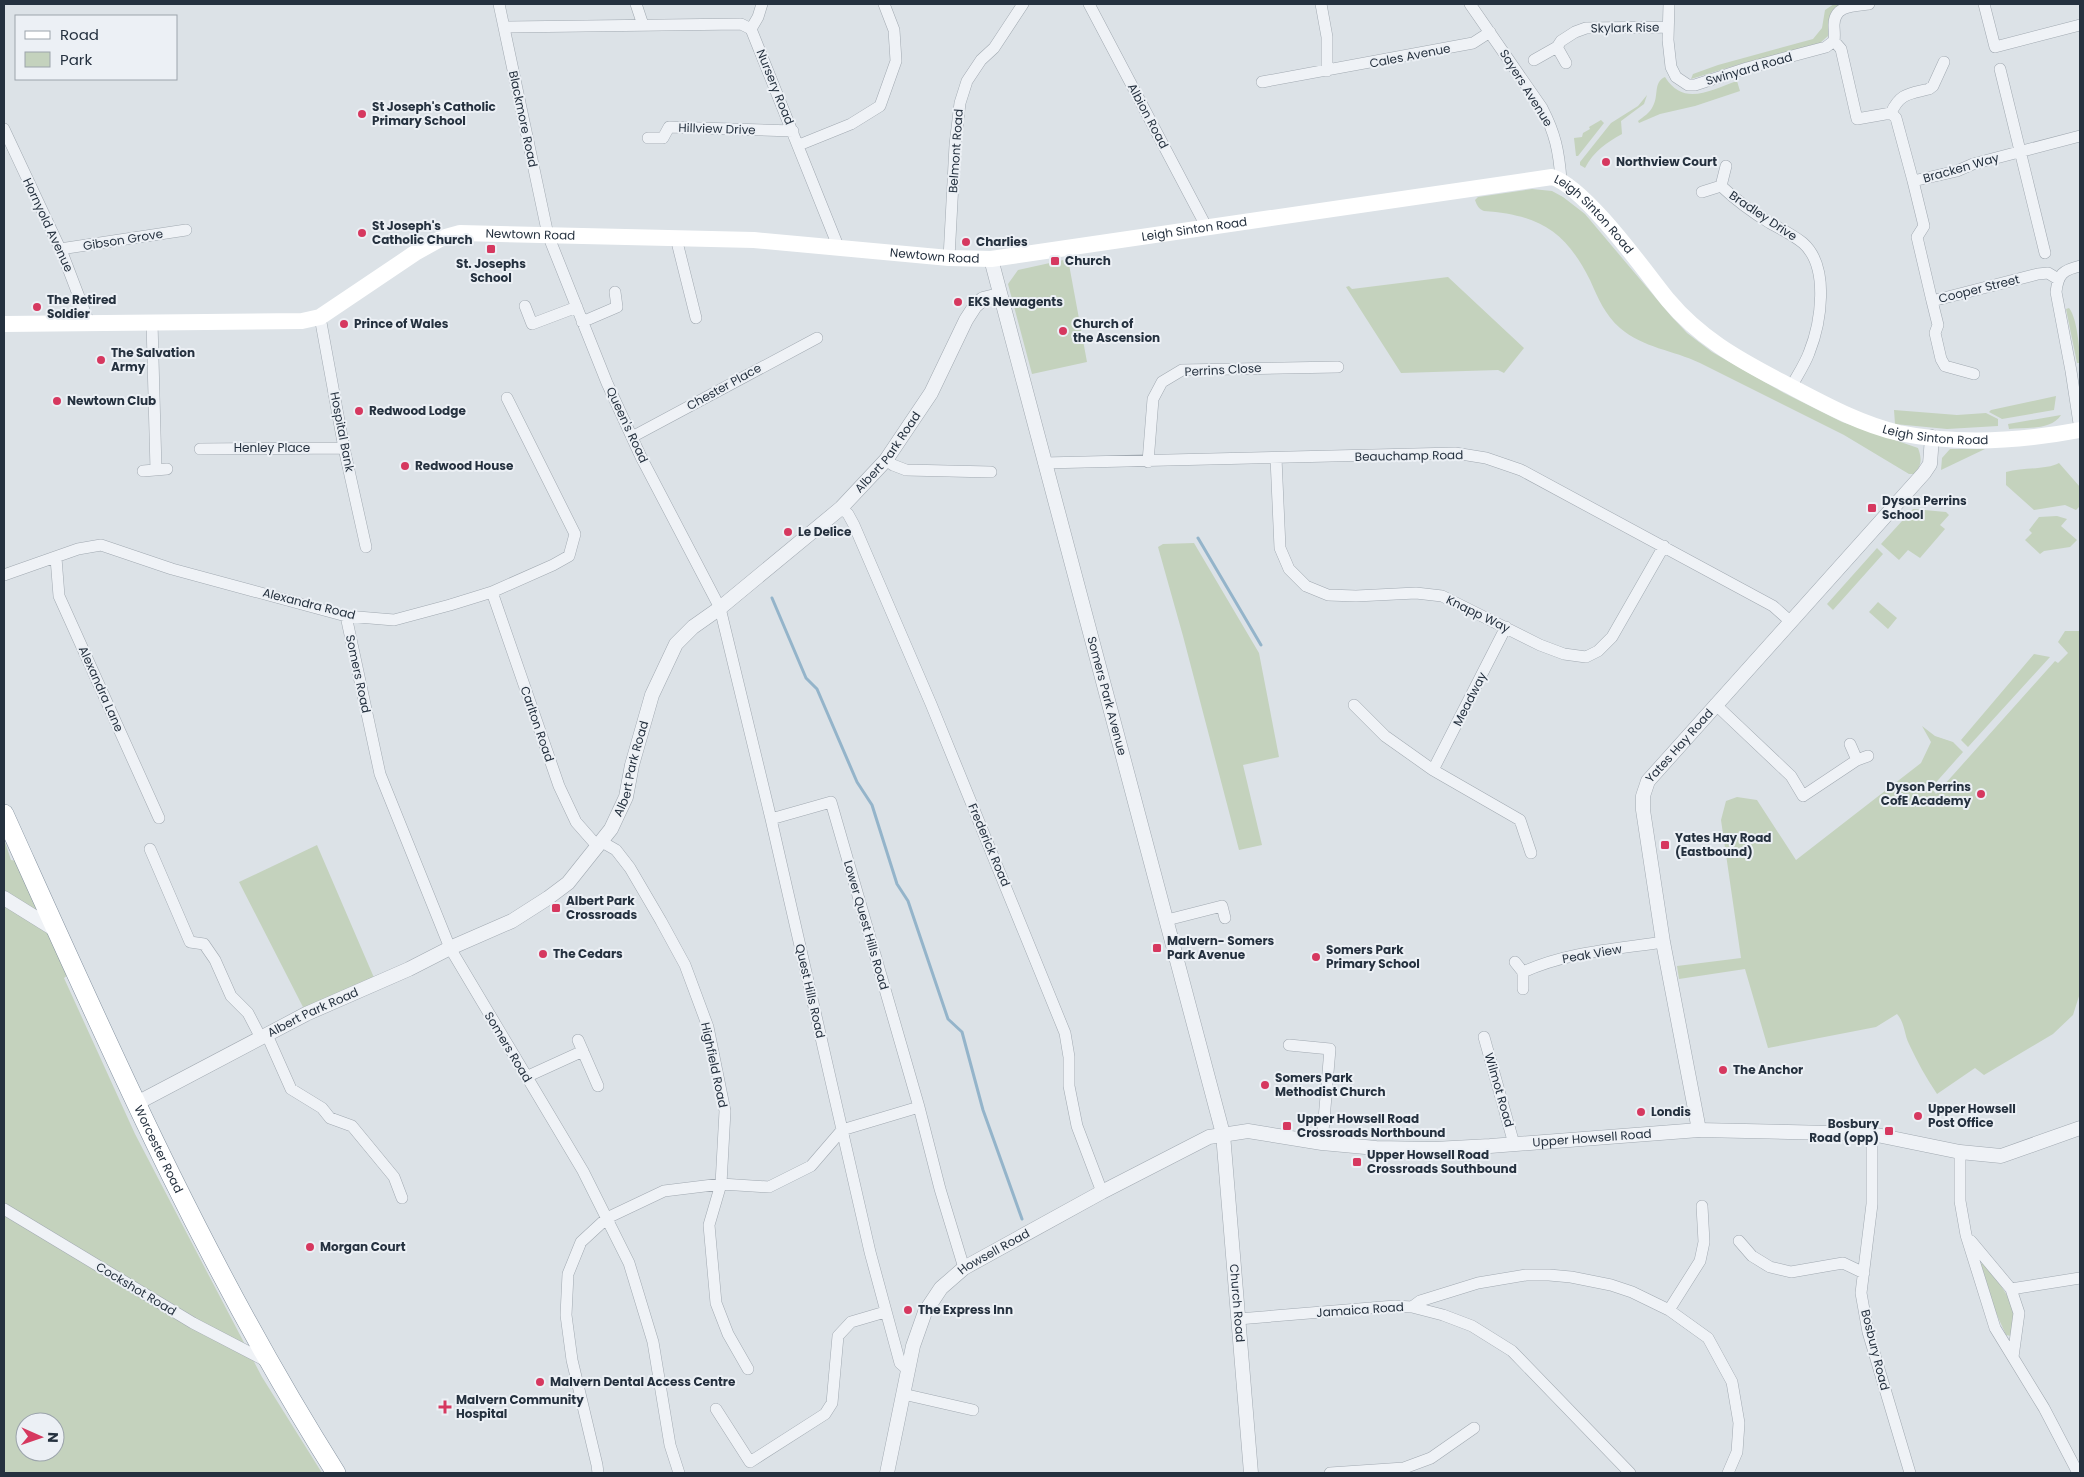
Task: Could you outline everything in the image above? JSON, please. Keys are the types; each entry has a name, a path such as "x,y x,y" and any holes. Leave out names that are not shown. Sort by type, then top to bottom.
{"highway":[{"name":"Worcester Road","path":"4,814 168,1169 271,1364 336,1473"}],"main road":[{"name":"Leigh Sinton Road","path":"990,259 1552,177 1560,180 1589,204 1696,330 1742,361 1844,414 1898,432 1932,437 1987,440 2049,435 2080,430"},
{"name":"Newtown Road","path":"4,324 302,320 320,317 415,253 442,238 460,233 754,240 838,246 949,258 990,259"}],"street":[{"name":"Blackmore Road","path":"499,4 548,235"},
{"path":"636,4 643,25"},
{"path":"504,27 741,24 751,28 758,17 762,4"},
{"path":"798,145 850,124 880,106 896,62 894,30 884,4"},
{"name":"Belmont Road","path":"949,258 955,145 960,103 967,81 981,60 994,48 1023,4"},
{"name":"Albion Road","path":"1089,4 1207,228"},
{"path":"1321,4 1327,38 1327,72"},
{"name":"Sayers Avenue","path":"1470,4 1542,108 1556,141 1560,180"},
{"name":"Swinyard Road","path":"1669,4 1669,52 1673,72 1679,81 1688,85 1695,85 1747,68 1826,48 1834,41"},
{"path":"1869,4 1843,8 1835,17 1834,41 1841,49 1858,119 1890,113 1898,100 1903,96 1929,89 1933,86 1944,62"},
{"path":"1984,4 1995,47 2080,25"},
{"name":"Skylark Rise","path":"1534,60 1557,47 1562,40 1581,30 1668,27"},
{"name":"Nursery Road","path":"751,28 838,246"},
{"name":"Cales Avenue","path":"1262,82 1327,72 1473,43 1490,32"},
{"path":"1557,47 1566,63"},
{"path":"2000,69 2045,253"},
{"name":"Bracken Way","path":"1890,113 1896,118 1913,181 1958,171 1973,164 2080,136"},
{"name":"Hillview Drive","path":"648,138 663,138 669,127 793,131"},
{"name":"Hornyold Avenue","path":"4,130 60,250 89,323"},
{"name":"Bradley Drive","path":"1721,186 1726,166"},
{"name":"Cooper Street","path":"1913,181 1924,226 1917,237 1932,301 2038,274 2048,273 2058,279"},
{"name":"Bradley Drive","path":"1702,192 1721,186"},
{"name":"Bradley Drive","path":"1721,186 1752,211 1804,244 1816,263 1820,309 1815,334 1809,354 1791,387"},
{"name":"Gibson Grove","path":"60,250 186,230"},
{"name":"Queen's Road","path":"548,235 607,383 632,437 720,608"},
{"path":"676,238 696,318"},
{"name":"Somers Park Avenue","path":"990,259 1223,1134"},
{"path":"2080,266 2065,271 2058,279 2056,292 2080,430"},
{"path":"615,292 617,307 622,318"},
{"name":"Albert Park Road","path":"137,1103 306,1014 512,921 568,883 611,829 626,797 632,766 647,712 665,665 676,644 693,627 720,608 842,508 886,460 931,393 966,320 975,306 983,299 999,294"},
{"path":"1932,301 1938,325 1936,334 1941,359 1945,366 1974,374"},
{"path":"525,306 532,324 577,307"},
{"path":"582,322 617,307"},
{"name":"Hospital Bank","path":"320,317 344,448 366,547"},
{"path":"143,471 162,470 152,322"},
{"name":"Chester Place","path":"632,437 817,338"},
{"name":"Perrins Close","path":"1148,462 1153,399 1162,382 1182,370 1338,367"},
{"name":"Alexandra Road","path":"4,575 78,549 101,545 172,569 346,616 394,620 492,592 569,556 576,534 507,405"},
{"name":"Yates Hay Road","path":"1698,1130 1663,942 1643,810 1643,796 1648,781 1924,473 1930,464 1932,437"},
{"name":"Henley Place","path":"200,449 344,448"},
{"name":"Beauchamp Road","path":"1044,463 1148,462 1455,453 1486,458 1521,470 1664,546 1773,606 1791,622"},
{"name":"Knapp Way","path":"1276,458 1280,548 1289,568 1306,586 1328,594 1356,596 1416,593 1442,596 1540,645 1564,654 1586,657 1598,651 1612,637 1664,546"},
{"path":"970,459 970,472"},
{"path":"886,460 893,466 906,470 991,472"},
{"name":"Frederick Road","path":"842,508 854,525 881,588 1066,1033 1069,1057 1068,1086 1076,1126 1102,1192"},
{"name":"Alexandra Lane","path":"56,558 59,596 159,818"},
{"name":"Carlton Road","path":"492,592 558,786 576,822 589,838 600,844"},
{"name":"Quest Hills Road","path":"720,608 771,818 885,1312 900,1363 908,1370"},
{"name":"Somers Road","path":"346,616 380,774 450,948 583,1171 628,1263 653,1342 670,1445 678,1473"},
{"name":"Meadway","path":"1433,770 1506,627"},
{"path":"1716,704 1791,776 1799,799 1862,758 1850,744"},
{"path":"1354,705 1385,736 1433,770 1520,820 1531,853"},
{"name":"Lower Quest Hills Road","path":"771,818 831,802 964,1268"},
{"name":"Highfield Road","path":"600,844 616,850 630,868 685,965 708,1027 725,1110 721,1184 709,1225 716,1303 728,1334 748,1368"},
{"path":"150,849 190,942 204,944 215,960 231,996 248,1013 264,1037 291,1089 322,1108 330,1118 352,1126 394,1178 402,1198"},
{"path":"4,898 57,931"},
{"path":"1167,920 1222,906 1225,918"},
{"name":"Peak View","path":"1523,972 1563,958 1663,942"},
{"path":"1515,962 1523,972 1524,988"},
{"name":"Wilmot Road","path":"1484,1036 1514,1144"},
{"path":"526,1077 581,1045 598,1086"},
{"path":"1289,1045 1330,1048 1322,1143"},
{"path":"598,1473 572,1360 566,1315 568,1274 581,1242 607,1218 664,1191 721,1184 769,1187 811,1166 842,1130 919,1107"},
{"name":"Upper Howsell Road","path":"1223,1134 1248,1131 1322,1143 1376,1148 1434,1149 1698,1130 1872,1134 1960,1152 2001,1156 2080,1128"},
{"name":"Howsell Road","path":"887,1473 913,1346 925,1312 941,1288 964,1268 1102,1192 1209,1137 1223,1134"},
{"name":"Church Road","path":"1223,1134 1251,1473"},
{"name":"Bosbury Road","path":"1872,1134 1872,1204 1861,1293 1868,1332 1910,1473"},
{"path":"1960,1152 1960,1201 1966,1235 1995,1328 2044,1408 2078,1473"},
{"path":"1669,1310 1700,1261 1704,1242 1702,1206"},
{"name":"Cockshot Road","path":"4,1209 193,1323 271,1364"},
{"path":"1966,1235 2011,1289 2019,1313 2013,1357"},
{"path":"1739,1241 1752,1256 1770,1267 1791,1272 1843,1263 1864,1273"},
{"path":"1412,1307 1420,1300 1478,1283 1526,1275 1549,1275 1571,1276 1611,1285 1632,1292 1669,1310 1708,1338 1732,1382 1739,1424 1737,1452 1728,1473"},
{"path":"2011,1289 2080,1278"},
{"name":"Jamaica Road","path":"1238,1319 1395,1306 1412,1307 1444,1314 1472,1326 1512,1351 1630,1473"},
{"path":"716,1409 750,1462 825,1414 832,1403 838,1336 851,1322 885,1312"},
{"path":"903,1394 973,1410"},
{"path":"1330,1473 1404,1471 1431,1458 1474,1428"}],"green space":[{"path":"1834,4 1840,4 1830,15 1828,36 1820,43 1691,79 1693,74 1718,65 1813,39 1822,28 1825,10"},
{"path":"1665,77 1680,92 1689,94 1707,92 1737,81 1740,91 1695,106 1660,114 1639,123 1638,121 1652,108 1659,82"},
{"path":"1647,95 1644,104 1621,121 1622,134 1601,148 1585,168 1580,165 1580,162 1611,123 1638,106"},
{"path":"1601,120 1604,123 1578,156 1576,156 1574,138 1582,137 1583,133 1590,129 1589,127"},
{"path":"1532,189 1552,191 1585,214 1671,316 1687,333 1712,352 1784,393 1842,422 1918,448 1920,462 1917,471 1914,474 1909,474 1844,435 1700,363 1629,335 1606,312 1580,263 1560,237 1535,221 1520,216 1484,211 1478,207 1475,200 1478,197"},
{"path":"1068,259 1087,362 1032,374 1008,284 1018,270"},
{"path":"1448,277 1524,348 1504,373 1498,370 1401,373 1346,287 1349,286 1352,289"},
{"path":"2069,308 2076,326 2080,363 2077,363 2066,309"},
{"path":"2056,396 2054,410 2002,419 1989,412 1991,410"},
{"path":"1894,410 1957,415 1986,413 1998,419 1998,426 1947,429 1895,424"},
{"path":"2061,415 2051,424 2044,426 2009,429 2008,424"},
{"path":"1950,449 1985,449 1941,470 1942,458"},
{"path":"2059,463 2080,487 2080,506 2076,510 2065,505 2034,510 2006,485 2006,472 2048,467"},
{"path":"1913,509 1946,512 1949,515 1940,525 1945,529 1920,558 1908,550 1899,560 1881,544"},
{"path":"2057,516 2067,519 2061,526 2077,540 2070,547 2044,551 2040,554 2025,540 2032,533 2029,530 2039,517"},
{"path":"1194,543 1259,653 1279,757 1243,765 1262,845 1239,850 1158,547 1163,544"},
{"path":"1877,548 1883,554 1833,610 1827,604"},
{"path":"1878,602 1897,618 1888,629 1869,612"},
{"path":"2065,631 2080,631 2080,993 2073,1015 2053,1034 1984,1075 1975,1068 1937,1094 1915,1057 1907,1040 1902,1021 1897,1014 1876,1027 1768,1048 1745,969 1679,979 1677,966 1741,958 1721,820 1726,801 1737,797 1757,800 1796,860 1921,763 1931,742 1922,726 1935,736 1953,742 1963,752 1931,788 1936,794 2055,661 2058,663 2068,653 2058,642"},
{"path":"2034,654 2050,657 1968,747 1961,740"},
{"path":"4,839 11,860 22,862 70,973 64,978 135,1134 262,1377 322,1473 4,1473"},
{"path":"317,845 375,980 304,1009 239,882"},
{"path":"1982,1263 2002,1287 2012,1306 2014,1326 2011,1336 2006,1335 1992,1304 1980,1265"}],"waterway":[{"path":"1198,538 1261,645"},
{"path":"772,598 806,678 817,689 857,782 872,805 897,884 908,901 948,1019 962,1032 983,1110 1022,1219"}],"place":[{"name":"St Joseph's Catholic Primary School","path":"362,114"},
{"name":"Northview Court","path":"1606,162"},
{"name":"St Joseph's Catholic Church","path":"362,233"},
{"name":"Charlies","path":"966,242"},
{"name":"St. Josephs School","path":"491,249"},
{"name":"Church","path":"1055,261"},
{"name":"EKS Newagents","path":"958,302"},
{"name":"The Retired Soldier","path":"37,307"},
{"name":"Prince of Wales","path":"344,324"},
{"name":"Church of the Ascension","path":"1063,331"},
{"name":"The Salvation Army","path":"101,360"},
{"name":"Newtown Club","path":"57,401"},
{"name":"Redwood Lodge","path":"359,411"},
{"name":"Redwood House","path":"405,466"},
{"name":"Dyson Perrins School","path":"1872,508"},
{"name":"Le Delice","path":"788,532"},
{"name":"Dyson Perrins CofE Academy","path":"1981,794"},
{"name":"Yates Hay Road (Eastbound)","path":"1665,845"},
{"name":"Albert Park Crossroads","path":"556,908"},
{"name":"Malvern- Somers Park Avenue","path":"1157,948"},
{"name":"The Cedars","path":"543,954"},
{"name":"Somers Park Primary School","path":"1316,957"},
{"name":"The Anchor","path":"1723,1070"},
{"name":"Somers Park Methodist Church","path":"1265,1085"},
{"name":"Londis","path":"1641,1112"},
{"name":"Upper Howsell Post Office","path":"1918,1116"},
{"name":"Upper Howsell Road Crossroads Northbound","path":"1287,1126"},
{"name":"Bosbury Road (opp)","path":"1889,1131"},
{"name":"Upper Howsell Road Crossroads Southbound","path":"1357,1162"},
{"name":"Morgan Court","path":"310,1247"},
{"name":"The Express Inn","path":"908,1310"},
{"name":"Malvern Dental Access Centre","path":"540,1382"},
{"name":"Malvern Community Hospital","path":"445,1407"}]}
